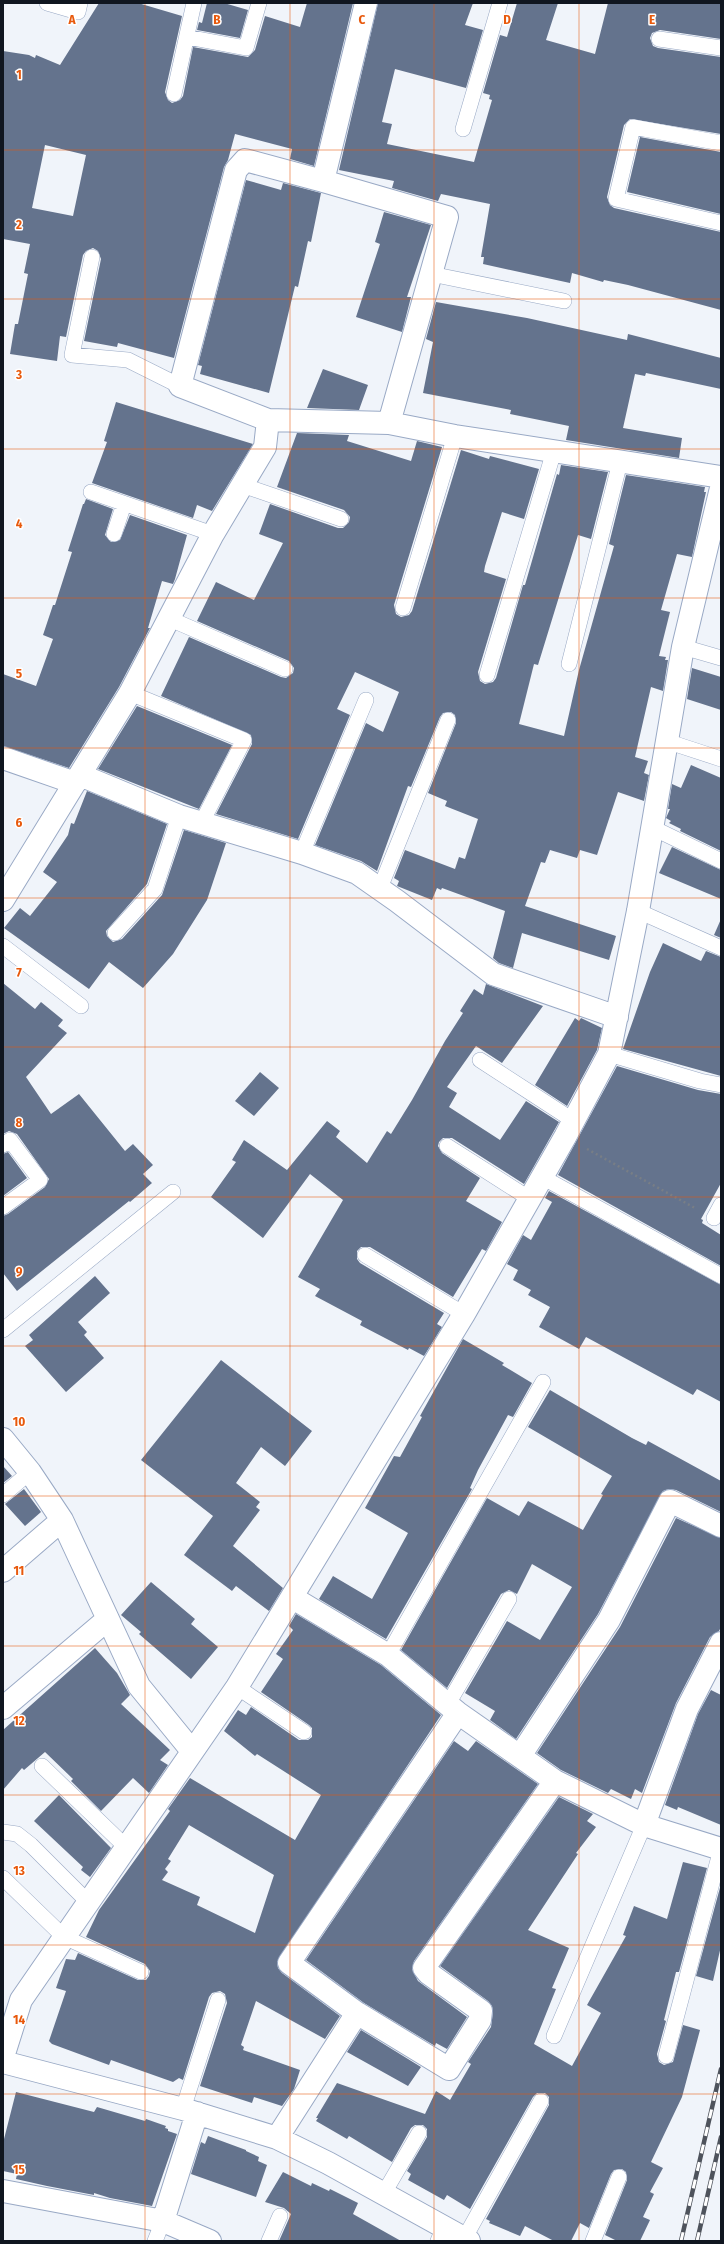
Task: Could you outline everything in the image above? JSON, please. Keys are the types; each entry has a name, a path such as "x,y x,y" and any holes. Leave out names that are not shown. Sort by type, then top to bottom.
{"street":[{"path":"324,181 366,3"},
{"path":"389,423 448,217 245,160 236,170 180,386 268,420 389,423 455,436 721,477"},
{"path":"3,900 130,693 170,619 213,534 265,447 268,420"},
{"path":"3,2057 21,2000 87,1901 238,1687 464,1314 570,1129 609,1054 638,911 683,647 716,532 721,488"},
{"path":"3,758 78,779 179,816 302,853 357,873 380,888 493,974 617,1017"},
{"path":"3,1438 30,1472 62,1520 138,1686 192,1751"},
{"path":"520,1756 609,1620 670,1501 721,1526"},
{"path":"3,1571 62,1520"},
{"path":"293,1598 388,1655 453,1708 555,1780 644,1825 721,1849"},
{"path":"3,1708 108,1619"},
{"path":"644,1825 687,1709 721,1643"},
{"path":"453,1708 289,1963 358,2013 449,2069 480,2020 481,2011 428,1973 424,1968 555,1780"},
{"path":"277,2138 358,2013"},
{"path":"3,2062 190,2111 277,2138 384,2193 441,2234 467,2240"},
{"path":"163,2221 190,2111"},
{"path":"3,2191 163,2221 210,2241"}],"lane":[{"path":"47,3 78,12 80,3"},
{"path":"174,94 194,3"},
{"path":"187,37 246,48 259,3"},
{"path":"463,128 500,3"},
{"path":"660,39 721,48"},
{"path":"721,143 634,127 616,199 721,223"},
{"path":"92,257 72,355 128,360 180,386"},
{"path":"431,274 564,301"},
{"path":"403,608 455,436"},
{"path":"487,675 554,452"},
{"path":"569,664 620,462"},
{"path":"242,485 341,519"},
{"path":"91,492 213,534"},
{"path":"114,534 124,504"},
{"path":"170,619 285,669"},
{"path":"683,647 721,658"},
{"path":"130,693 244,740 202,822"},
{"path":"302,853 366,700"},
{"path":"380,888 448,720"},
{"path":"666,741 721,759"},
{"path":"115,933 155,889 179,816"},
{"path":"653,828 721,861"},
{"path":"638,911 721,948"},
{"path":"3,946 81,1006"},
{"path":"609,1054 700,1081 721,1085"},
{"path":"480,1060 570,1129"},
{"path":"3,1145 10,1140 40,1180 3,1207"},
{"path":"447,1146 530,1199"},
{"path":"542,1177 721,1276"},
{"path":"3,1330 173,1192"},
{"path":"365,1256 464,1314"},
{"path":"388,1655 543,1382"},
{"path":"3,1496 30,1472"},
{"path":"453,1708 509,1599"},
{"path":"238,1687 304,1732"},
{"path":"42,1766 126,1847"},
{"path":"554,2036 644,1825"},
{"path":"3,1832 17,1834 26,1841 87,1901"},
{"path":"666,2056 721,1849"},
{"path":"3,1878 64,1937 141,1972"},
{"path":"190,2111 218,2000"},
{"path":"467,2240 541,2101"},
{"path":"384,2193 419,2133"},
{"path":"593,2241 619,2177"},
{"path":"268,2241 280,2216"},
{"path":"156,2241 163,2221"}],"path":[{"path":"570,1129 717,1212"}],"building":[{"path":"99,3 138,3 182,16 165,92 168,100 172,103 180,100 183,96 193,47 248,57 255,50 265,16 300,27 307,3 353,3 314,166 290,159 292,149 235,134 228,160 224,167 174,358 118,343 117,347 84,341 101,259 98,251 93,248 86,251 83,255 66,337 60,336 57,361 10,354 15,324 18,324 28,274 24,273 30,244 3,239 3,51 29,55 35,58 36,55 60,65","holes":["45,145 86,155 73,216 32,208"]},
{"path":"207,3 224,3 248,10 240,38 197,30 199,22 202,23"},
{"path":"378,3 473,3 465,25 483,30 466,88 395,69 382,122 392,124 387,144 474,162 492,100 489,99 490,95 483,93 500,35 507,37 517,3 558,3 546,40 595,54 608,3 721,3 721,39 660,30 652,33 650,38 653,46 658,48 721,57 721,134 630,119 624,125 607,197 610,205 614,208 721,232 721,310 628,285 604,280 603,282 572,273 570,283 483,264 484,257 481,257 490,204 441,194 438,201 392,188 394,181 339,170"},
{"path":"640,137 721,152 721,214 627,192"},
{"path":"246,180 281,190 283,183 321,193 311,242 308,241 298,287 295,286 269,393 200,374 202,366 198,365"},
{"path":"384,212 431,225 407,297 411,297 402,332 356,317 380,244 375,242"},
{"path":"436,302 527,318 627,340 628,334 721,358 721,389 646,373 645,376 635,374 623,428 682,438 679,458 566,440 569,426 510,414 511,410 423,393 433,342 426,339"},
{"path":"323,369 368,385 359,410 307,408"},
{"path":"116,402 253,444 212,511 197,505 193,518 92,483 107,442 104,441"},
{"path":"297,433 349,435 347,441 411,461 417,441 442,447 394,605 396,614 401,617 409,615 412,611 461,450 489,459 490,456 539,469 524,519 502,512 485,566 484,572 506,579 478,672 480,681 485,684 493,682 496,678 523,585 525,585 557,474 559,475 561,465 608,472 591,539 578,535 538,665 534,664 519,724 564,736 579,670 614,546 609,544 626,475 705,487 704,492 706,492 692,557 677,554 661,610 670,612 659,656 666,657 665,660 668,660 663,691 651,687 635,757 648,761 644,773 649,775 644,801 618,792 597,855 580,850 577,858 550,850 545,863 541,862 525,906 616,936 609,960 522,933 513,968 499,963 493,958 505,911 442,888 441,890 437,888 432,900 397,886 399,881 394,878 405,850 455,869 459,857 465,859 478,819 445,806 447,801 428,793 456,723 455,715 451,712 443,713 440,717 411,787 408,786 377,871 361,861 315,845 366,723 383,732 399,692 355,672 337,709 350,715 298,839 216,814 252,744 251,735 161,696 189,637 281,677 286,678 293,673 294,668 289,661 197,621 216,582 254,600 283,543 259,534 270,504 338,528 343,528 349,522 350,517 344,510 277,487"},
{"path":"86,499 113,509 105,535 111,542 120,540 130,515 187,535 173,584 162,581 148,628 150,628 119,687 69,768 3,746 3,674 36,686 53,639 43,635 53,605 55,605 72,552 68,551"},
{"path":"692,668 721,677 721,710 687,699"},
{"path":"137,706 232,745 199,809 98,769"},
{"path":"691,765 721,778 721,851 680,831 681,829 669,823 671,821 666,818 670,809 668,809 672,784 681,788"},
{"path":"87,791 167,824 147,884 106,931 107,936 113,942 122,939 162,895 184,830 226,843 207,900 173,954 143,988 109,962 89,989 4,928 20,908 30,916 57,882 43,872 68,835 71,823 74,824"},
{"path":"672,847 721,870 721,899 659,873"},
{"path":"721,919 721,938 714,935"},
{"path":"663,943 701,961 706,951 721,957 721,1076 623,1049 650,972"},
{"path":"3,983 35,1009 41,1002 63,1020 58,1026 67,1033 26,1077 51,1114 79,1094 125,1151 133,1144 153,1165 143,1174 152,1183 17,1291 3,1273 3,1216 45,1187 49,1179 17,1134 9,1131 3,1134"},
{"path":"486,984 543,1006 502,1063 476,1046 447,1087 457,1093 449,1107 500,1140 526,1101 559,1122 524,1184 452,1138 443,1138 439,1142 438,1146 442,1153 480,1178 466,1201 502,1222 486,1251 482,1249 453,1297 370,1247 361,1247 357,1251 357,1259 360,1263 444,1313 437,1324 442,1327 424,1356 409,1348 408,1350 360,1325 362,1321 315,1296 320,1289 298,1277 343,1200 310,1174 263,1238 211,1197 236,1162 232,1160 244,1140 287,1170 327,1121 340,1131 336,1137 367,1163 387,1131 391,1134 412,1100 445,1041 463,1013 460,1011 474,989 483,995"},
{"path":"575,1018 579,1021 581,1018 602,1028 597,1050 567,1106 535,1085"},
{"path":"617,1066 698,1090 721,1094 721,1183 701,1219 703,1220 702,1223 721,1235 721,1266 558,1175"},
{"path":"260,1072 279,1088 254,1116 235,1101"},
{"path":"8,1152 27,1178 3,1196 3,1154"},
{"path":"549,1191 721,1285 721,1402 697,1389 693,1395 586,1337 579,1349 539,1327 550,1307 528,1295 531,1290 513,1280 518,1270 507,1264 523,1235 531,1240 552,1202 545,1198"},
{"path":"95,1276 110,1293 78,1322 87,1332 84,1335 104,1358 66,1392 25,1346 33,1340 29,1335"},
{"path":"463,1339 504,1363 502,1365 532,1383 513,1417 508,1415 478,1470 470,1488 472,1489 386,1639 319,1599 333,1576 372,1599 408,1533 365,1508 394,1456 400,1457 422,1417 420,1416"},
{"path":"221,1360 312,1431 285,1466 261,1447 236,1483 260,1502 256,1507 260,1510 233,1546 283,1588 269,1611 236,1586 232,1591 184,1555 213,1516 141,1460"},
{"path":"550,1390 632,1438 646,1445 648,1441 721,1481 721,1512 676,1490 669,1489 663,1491 598,1614 516,1739 490,1720 495,1711 465,1693 507,1621 540,1640 572,1587 532,1564 517,1594 509,1590 501,1594 447,1688 401,1650 487,1498 519,1516 528,1501 583,1530 612,1476 528,1427"},
{"path":"3,1466 12,1476 3,1483"},
{"path":"24,1489 41,1512 25,1526 5,1504"},
{"path":"676,1518 721,1538 721,1627 719,1631 710,1637 676,1703 642,1793 635,1789 631,1799 611,1789 608,1793 561,1770 537,1753 620,1627"},
{"path":"151,1582 195,1619 191,1624 218,1647 191,1679 139,1634 141,1632 121,1615"},
{"path":"296,1614 381,1665 441,1715 277,1962 278,1968 282,1973 340,2016 325,2039 256,2001 241,2045 244,2047 243,2050 300,2070 294,2089 282,2106 254,2097 252,2103 200,2086 227,2003 225,1994 220,1991 212,1993 209,1997 183,2080 179,2078 173,2082 111,2060 109,2065 52,2044 49,2041 66,1991 56,1988 66,1959 75,1960 78,1953 138,1980 146,1980 149,1976 150,1971 145,1964 86,1937 99,1910 170,1811 168,1809 190,1778 295,1840 321,1795 257,1754 255,1756 224,1731 238,1710 246,1715 251,1707 299,1740 308,1740 312,1737 312,1728 309,1725 261,1692 283,1659 276,1654 293,1630 289,1626","holes":["189,1825 274,1875 255,1933 197,1905 200,1897 162,1880 168,1872 165,1869 171,1861 168,1859"]},
{"path":"95,1648 117,1673 130,1695 121,1704 170,1750 160,1760 168,1765 149,1793 133,1778 101,1811 71,1781 73,1779 45,1752 24,1770 22,1768 3,1790 3,1730"},
{"path":"711,1690 721,1695 721,1825 678,1807 677,1810 665,1805 698,1714"},
{"path":"454,1741 468,1751 476,1741 538,1784 414,1961 412,1969 418,1981 467,2017 447,2049 436,2043 435,2046 364,2003 306,1960"},
{"path":"59,1795 111,1848 90,1877 81,1870 83,1867 34,1821"},
{"path":"559,1797 593,1814 587,1821 596,1827 576,1853 578,1854 528,1930 569,1948 552,1988 556,1989 534,2044 572,2066 601,2013 587,2005 626,1936 623,1935 634,1906 667,1919 683,1862 707,1868 679,1972 676,1972 664,2020 666,2021 657,2054 659,2062 664,2065 673,2062 683,2025 700,2030 682,2097 651,2162 663,2168 650,2192 654,2194 643,2217 650,2220 640,2241 617,2241 605,2235 627,2180 626,2172 622,2169 614,2170 611,2174 589,2228 580,2223 571,2241 554,2241 525,2226 520,2236 489,2223 490,2221 486,2219 549,2105 549,2097 545,2093 537,2093 533,2097 470,2209 447,2195 444,2200 408,2180 411,2174 407,2171 427,2137 427,2129 423,2125 415,2125 411,2128 392,2162 349,2136 347,2139 316,2121 318,2118 316,2118 337,2083 425,2114 436,2091 450,2100 471,2064 468,2062 491,2027 493,2012 492,2006 488,2001 440,1966"},
{"path":"721,1884 721,1946 713,1981 696,1976"},
{"path":"361,2030 421,2067 408,2086 347,2052"},
{"path":"16,2092 94,2112 97,2107 145,2121 146,2119 166,2126 165,2128 168,2129 168,2131 177,2134 152,2206 110,2198 94,2193 94,2195 16,2179 17,2174 3,2171 3,2143"},
{"path":"208,2136 246,2150 259,2157 258,2161 267,2165 256,2197 191,2174 201,2142 205,2144"},
{"path":"283,2172 311,2186 312,2183 329,2191 330,2189 358,2203 353,2214 401,2241 279,2241 291,2214 284,2208 265,2202"}],"railway":[{"path":"681,2241 721,2069"},
{"path":"697,2241 721,2137"}]}
